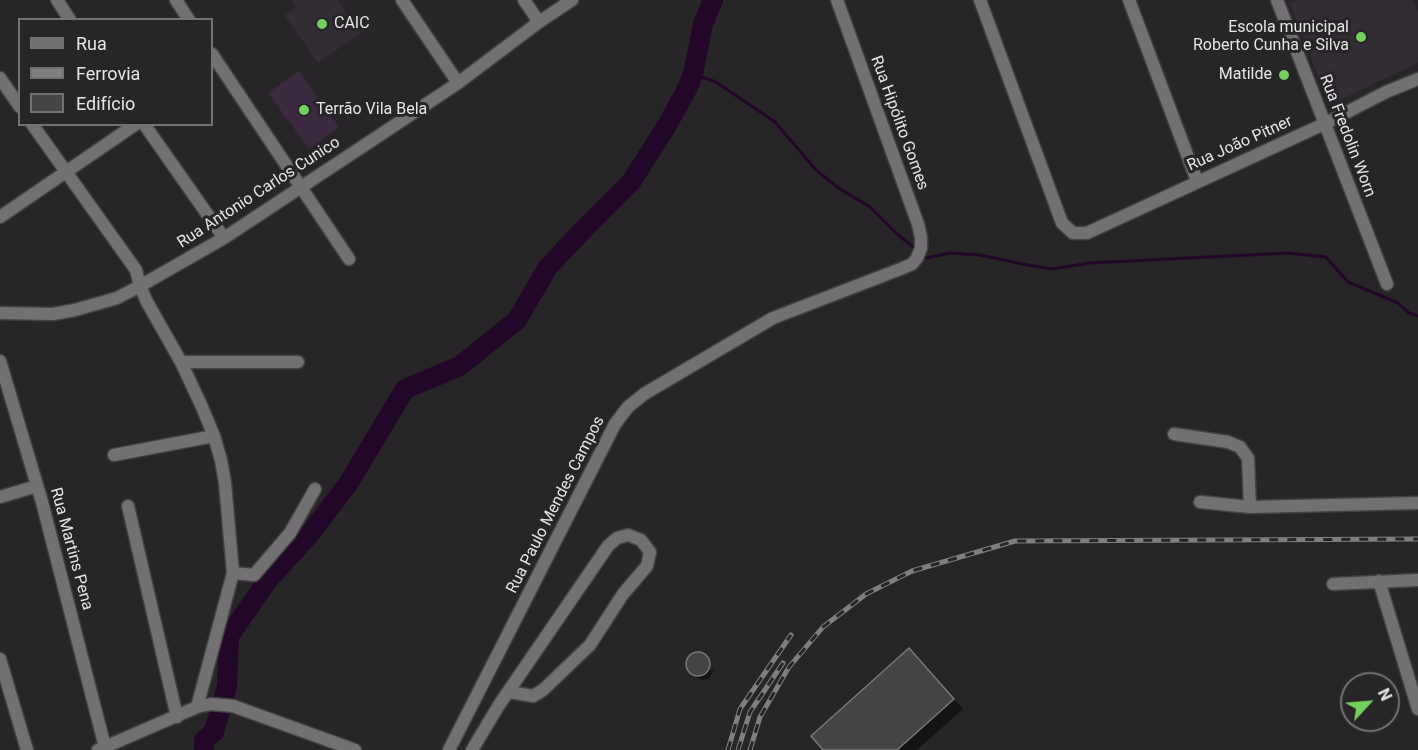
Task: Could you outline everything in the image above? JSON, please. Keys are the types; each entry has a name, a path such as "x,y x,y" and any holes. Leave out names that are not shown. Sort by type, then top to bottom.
{"street":[{"path":"57,0 69,18"},
{"path":"176,0 188,18"},
{"path":"402,0 458,82"},
{"path":"524,0 539,22"},
{"name":"Rua Antonio Carlos Cunico","path":"0,313 53,314 75,310 117,298 140,286 224,238 374,139 572,0"},
{"name":"Rua Hipólito Gomes","path":"837,0 918,225 921,237 919,253"},
{"name":"Rua João Pitner","path":"980,0 1062,223 1073,233 1087,233 1418,79"},
{"path":"1129,0 1197,181"},
{"name":"Rua Fredolin Worn","path":"1277,0 1387,284"},
{"path":"216,69 301,186 350,259"},
{"path":"0,78 4,92 18,105"},
{"path":"33,126 136,270 140,286 202,406 221,460 233,573 197,707"},
{"path":"0,218 132,126"},
{"path":"145,126 224,238"},
{"name":"Rua Paulo Mendes Campos","path":"449,750 615,424 628,407 644,394 773,318 912,264 919,253"},
{"name":"Rua Martins Pena","path":"0,361 37,486 102,749"},
{"path":"181,362 297,362"},
{"path":"1174,434 1228,442 1240,447 1248,458 1250,507"},
{"path":"114,455 214,436"},
{"path":"0,497 37,486"},
{"path":"233,573 254,575 290,533 315,489"},
{"path":"1200,502 1270,508 1418,503"},
{"path":"128,506 177,717"},
{"path":"472,750 499,705 608,546 617,538 628,535 641,540 650,552 647,566 623,594 590,645 543,690 533,696 509,692"},
{"path":"1333,584 1418,580"},
{"path":"1379,581 1418,709"},
{"path":"0,659 27,750"},
{"path":"102,749 197,707 211,704 233,706 355,750"}],"shaded area":[{"name":"CAIC","path":"291,0 337,0 361,33 318,63 284,15 296,7"},
{"name":"Escola municipal Roberto Cunha e Silva","path":"1299,0 1413,0 1418,12 1418,63 1329,105 1290,3"},
{"name":"Terrão Vila Bela","path":"299,71 339,127 309,149 268,93"}],"building":[{"path":"909,648 954,699 897,750 823,750 811,736"},
{"path":"698,652 707,655 710,664 707,673 698,676 689,673 686,664 689,655"}],"waterway":[{"path":"204,750 204,740 214,732 227,686 229,636 268,580 309,535 348,484 405,389 460,366 517,320 548,267 631,182 687,89 693,74 703,24 713,0"},
{"path":"693,74 716,82 775,122 817,171 840,189 870,207 917,250"},
{"path":"922,255 926,258 950,253 980,255 1052,269 1090,263 1287,253 1326,257 1348,282 1398,303 1409,313 1418,316"}],"railway":[{"path":"750,750 760,717 789,667 823,627 866,594 912,571 1015,541 1418,539"},
{"path":"728,750 740,709 791,635"},
{"path":"738,750 750,712 783,663"}],"place":[{"name":"CAIC","path":"322,24"},
{"name":"Escola municipal Roberto Cunha e Silva","path":"1361,37"},
{"name":"Matilde","path":"1284,75"},
{"name":"Terrão Vila Bela","path":"304,110"}]}
